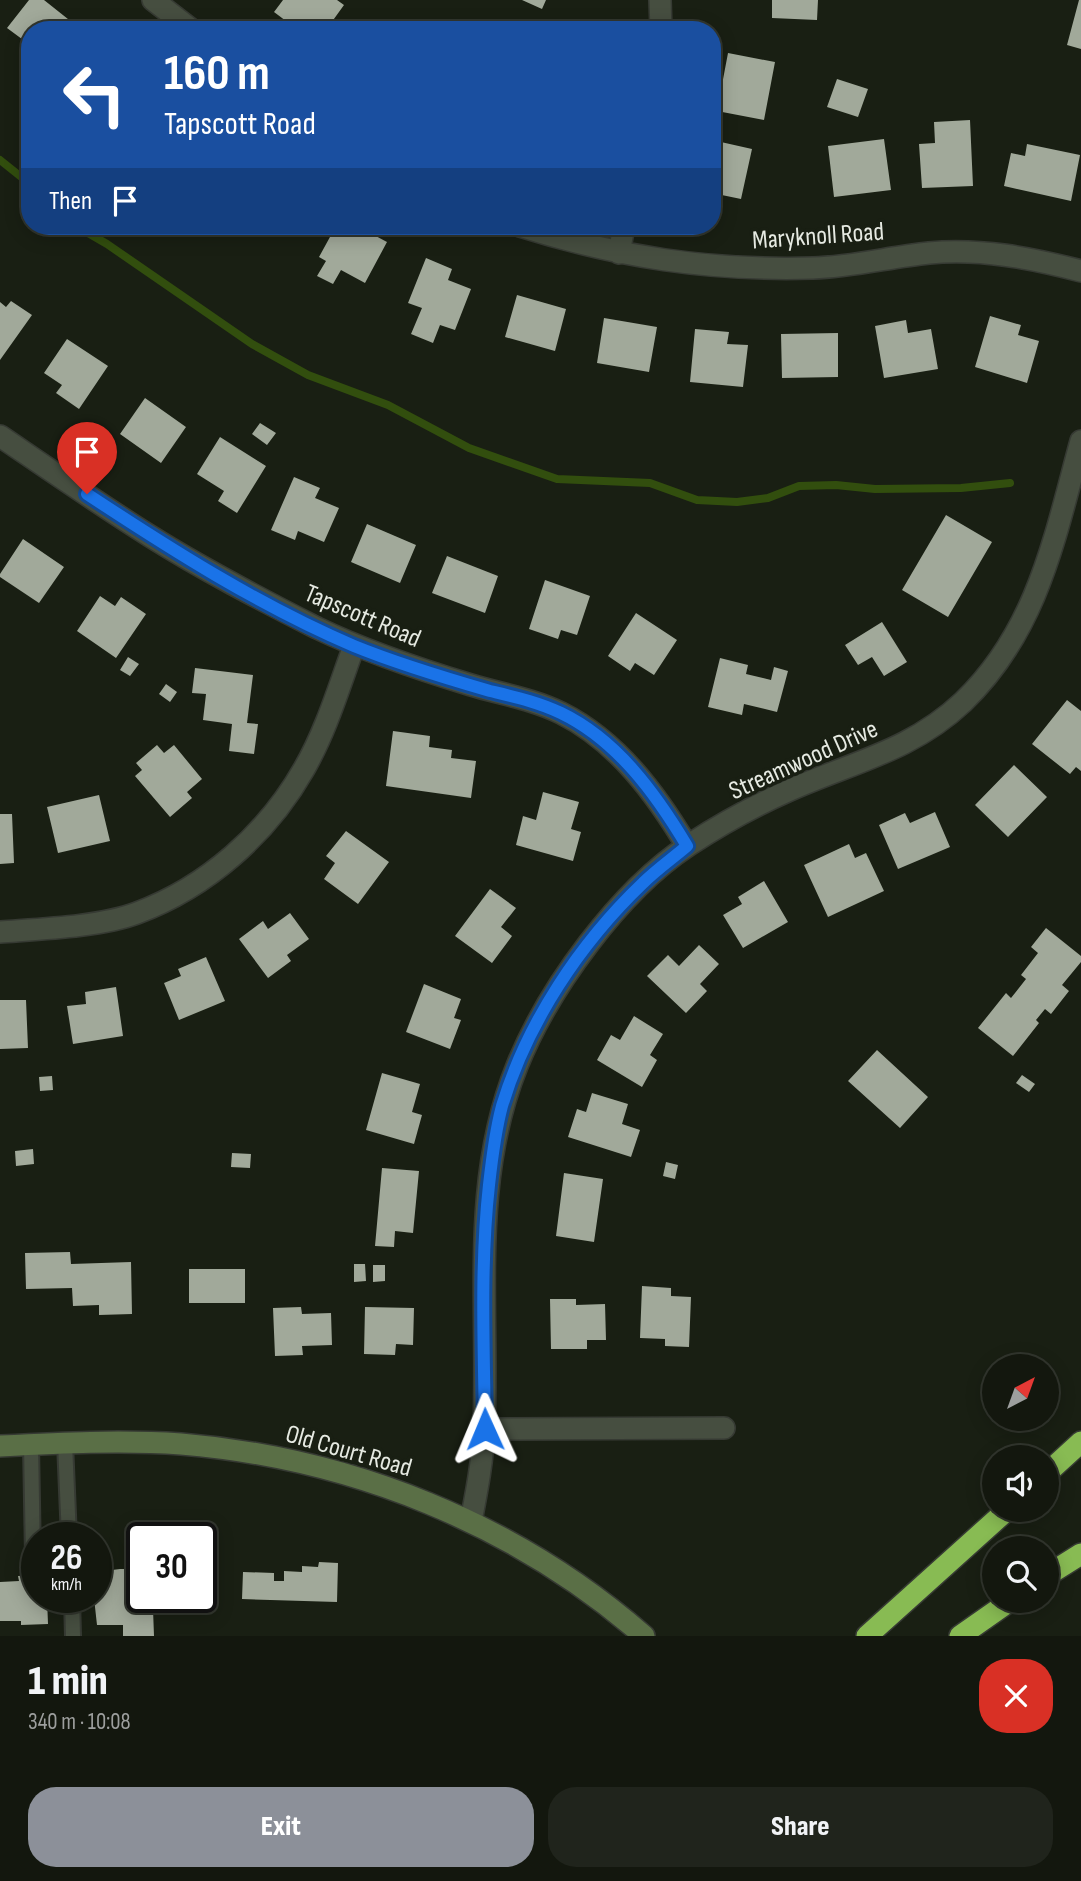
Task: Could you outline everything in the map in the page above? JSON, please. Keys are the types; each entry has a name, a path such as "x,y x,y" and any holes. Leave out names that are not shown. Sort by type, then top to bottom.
{"highway":[{"path":"1059,1462 1081,1443"},
{"path":"867,1636 994,1522"},
{"path":"1059,1568 1081,1554"},
{"path":"960,1636 993,1613"}],"main road":[{"name":"Old Court Road","path":"0,1446 65,1443 180,1444 256,1454 329,1470 415,1497 471,1521 564,1573 644,1636"}],"street":[{"path":"153,0 180,21"},
{"path":"660,0 661,21"},
{"name":"Maryknoll Road","path":"553,235 619,253 739,269 850,265 961,251 1035,259 1081,271"},
{"path":"619,253 622,235"},
{"name":"Tapscott Road","path":"0,436 152,537 248,594 354,646 422,670 530,700 563,714 600,739 631,768 663,806 687,846"},
{"name":"Streamwood Drive","path":"471,1521 485,1429 483,1249 493,1147 502,1107 517,1065 534,1030 577,959 643,883 687,846 790,790 888,752 935,726 965,700 991,670 1019,628 1042,582 1081,441"},
{"path":"0,932 57,927 137,913 208,876 238,852 263,828 304,769 323,731 354,646"},
{"path":"485,1429 724,1428"}],"lane":[{"path":"65,1443 68,1522"},
{"path":"31,1445 32,1522"},
{"path":"72,1613 73,1636"}],"building":[{"path":"29,0 44,0 70,21 21,21 21,38 7,28"},
{"path":"283,0 337,0 344,5 332,21 286,21 274,12"},
{"path":"522,0 546,0 542,9"},
{"path":"772,0 818,0 817,20 772,18"},
{"path":"1081,0 1081,49 1067,45"},
{"path":"728,53 775,62 764,120 721,112 721,90"},
{"path":"837,79 868,89 858,117 827,107"},
{"path":"970,120 973,186 922,188 919,144 935,143 934,122"},
{"path":"884,139 891,190 834,197 828,146"},
{"path":"721,142 752,149 741,199 721,195"},
{"path":"1027,144 1080,155 1071,201 1004,186 1011,153 1025,156"},
{"path":"331,235 374,235 387,242 365,283 341,270 333,284 317,276 326,261 319,257"},
{"path":"426,258 452,269 448,280 471,289 455,330 440,325 433,343 411,334 422,308 408,303"},
{"path":"517,295 566,309 555,351 505,337"},
{"path":"11,301 32,315 0,360 0,302 6,307"},
{"path":"990,316 1021,325 1018,335 1039,341 1027,383 975,367"},
{"path":"604,318 657,327 649,372 597,363"},
{"path":"906,320 908,333 931,329 938,369 884,378 875,326"},
{"path":"695,329 729,332 727,344 748,345 743,387 690,382"},
{"path":"838,333 838,377 782,378 781,334"},
{"path":"67,339 108,366 79,409 56,393 62,385 44,373"},
{"path":"145,398 186,427 161,463 120,434"},
{"path":"260,423 276,433 267,445 252,434"},
{"path":"220,437 266,466 237,513 218,501 224,491 197,474"},
{"path":"294,477 320,488 315,498 339,508 324,542 298,531 295,540 271,530"},
{"path":"946,515 992,542 948,617 902,590"},
{"path":"367,524 416,545 400,583 351,562"},
{"path":"23,539 64,567 39,603 0,577"},
{"path":"447,556 498,576 485,613 432,593"},
{"path":"545,580 590,596 577,635 561,630 558,639 529,629"},
{"path":"100,596 115,606 121,597 146,614 116,658 77,631"},
{"path":"636,613 677,640 654,675 635,663 630,671 608,656"},
{"path":"882,622 907,662 884,676 872,657 858,665 845,645"},
{"path":"128,657 139,664 130,676 120,670"},
{"path":"720,658 748,665 746,674 771,680 774,667 788,671 777,712 744,704 742,715 708,707"},
{"path":"195,668 253,675 247,723 258,724 254,754 229,751 232,724 203,720 206,694 192,693"},
{"path":"166,684 177,692 170,702 159,694"},
{"path":"1067,700 1081,711 1081,771 1076,767 1070,774 1032,744"},
{"path":"393,731 430,736 429,747 452,750 451,758 476,761 471,798 386,786"},
{"path":"157,745 164,753 174,745 202,779 187,792 192,798 170,817 135,776 142,770 136,763"},
{"path":"1014,765 1047,797 1008,837 975,805"},
{"path":"543,792 579,802 571,829 581,832 573,861 516,845 523,816 536,820"},
{"path":"99,795 110,841 58,853 47,807"},
{"path":"935,812 950,847 898,869 879,825 905,813 910,823"},
{"path":"0,814 12,814 14,863 0,864"},
{"path":"346,831 389,862 358,904 324,879 335,863 326,856"},
{"path":"849,844 855,858 866,853 884,891 828,917 804,865"},
{"path":"764,881 788,922 743,948 723,915 742,904 738,897"},
{"path":"490,889 516,908 501,927 512,936 492,963 455,936"},
{"path":"290,913 309,939 287,955 291,961 268,978 239,939 263,921 268,929"},
{"path":"1046,928 1081,956 1081,962 1062,985 1069,991 1051,1014 1045,1009 1036,1020 1039,1023 1013,1056 978,1028 1006,993 1011,998 1026,979 1021,975 1038,953 1031,947"},
{"path":"699,945 719,964 700,984 707,991 686,1013 647,976 668,955 679,966"},
{"path":"206,957 225,1001 179,1020 164,983 181,976 178,969"},
{"path":"424,984 461,999 454,1018 461,1020 450,1049 406,1032"},
{"path":"116,987 123,1036 73,1044 67,1006 86,1004 85,992"},
{"path":"0,1000 26,1000 28,1048 0,1049"},
{"path":"634,1016 663,1034 650,1055 657,1060 642,1087 597,1060 611,1035 620,1040"},
{"path":"877,1050 928,1097 900,1128 848,1081"},
{"path":"382,1073 420,1084 412,1112 422,1115 414,1144 366,1130"},
{"path":"1022,1075 1035,1084 1029,1092 1016,1083"},
{"path":"52,1076 53,1090 40,1091 39,1077"},
{"path":"592,1093 628,1104 622,1124 640,1130 631,1157 568,1137 577,1109 586,1112"},
{"path":"33,1149 34,1164 16,1166 15,1151"},
{"path":"232,1153 251,1154 250,1168 231,1167"},
{"path":"666,1162 678,1165 675,1179 663,1176"},
{"path":"382,1168 419,1171 413,1233 395,1231 394,1247 375,1246"},
{"path":"564,1173 603,1179 594,1242 556,1236"},
{"path":"70,1252 71,1264 131,1262 132,1314 99,1315 99,1305 73,1306 72,1288 26,1289 25,1253"},
{"path":"354,1264 365,1264 366,1281 354,1282"},
{"path":"373,1265 385,1265 385,1281 373,1282"},
{"path":"189,1269 245,1269 245,1303 189,1303"},
{"path":"642,1286 671,1288 671,1296 691,1297 689,1347 665,1346 665,1339 640,1338"},
{"path":"550,1299 576,1299 576,1305 605,1304 606,1340 587,1340 587,1349 551,1349"},
{"path":"301,1307 302,1314 331,1313 332,1345 302,1346 303,1355 275,1356 273,1308"},
{"path":"365,1307 414,1308 413,1345 396,1344 395,1355 364,1354"},
{"path":"319,1562 338,1563 337,1602 242,1599 243,1572 274,1573 274,1581 284,1581 284,1571 302,1572 302,1566 318,1567"},
{"path":"126,1569 126,1613 153,1613 154,1636 123,1636 123,1625 97,1625 96,1613 112,1613 112,1570"},
{"path":"18,1576 21,1576 21,1613 48,1613 48,1624 21,1625 21,1621 0,1621 0,1582 19,1581"}],"waterway":[{"path":"0,160 21,177"},
{"path":"92,235 252,344 308,375 388,405 469,448 557,479 650,483 697,500 737,502 768,498 799,486 961,488 1010,483"}],"route":[{"path":"87,494 152,537 248,594 354,646 422,670 530,700 563,714 600,739 631,768 663,806 687,846 643,883 577,959 534,1030 517,1065 502,1107 493,1147 483,1249 485,1429"}]}
